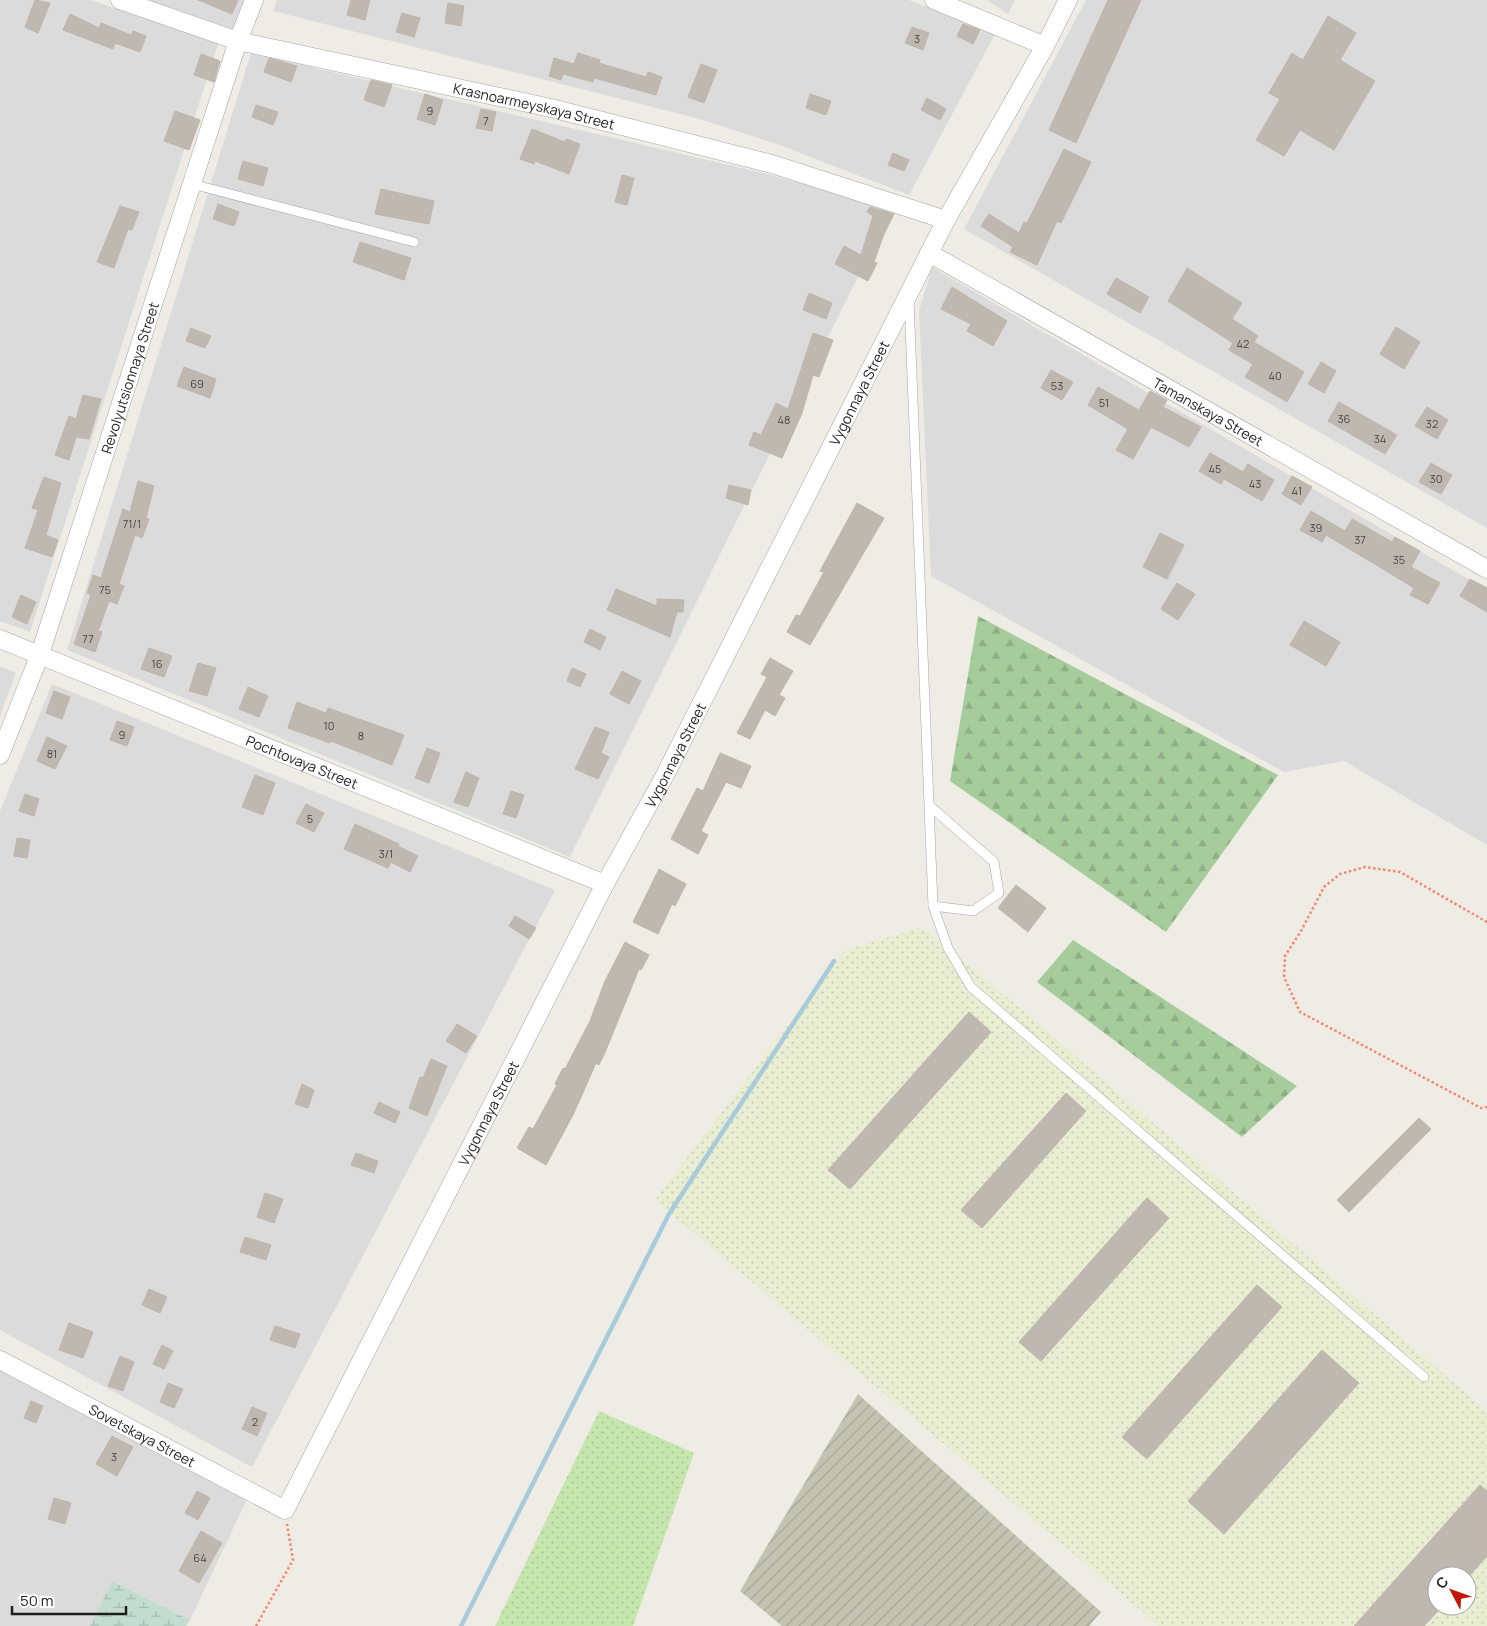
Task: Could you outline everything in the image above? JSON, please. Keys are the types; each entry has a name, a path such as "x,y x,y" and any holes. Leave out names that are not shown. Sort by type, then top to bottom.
{"street":[{"name":"Krasnoarmeyskaya Street","path":"120,0 238,41 561,111 772,164 946,220"},
{"name":"Revolyutsionnaya Street","path":"0,755 40,654 238,41 254,0"},
{"path":"934,0 1045,46"},
{"name":"Vygonnaya Street","path":"285,1510 605,884 664,777 946,220 1045,46 1068,0"},
{"name":"Tamanskaya Street","path":"930,253 1487,569"},
{"name":"Pochtovaya Street","path":"0,639 605,884"},
{"name":"Sovetskaya Street","path":"0,1360 285,1510"}],"lane":[{"path":"192,184 414,242"},
{"path":"909,294 933,906 948,948 971,986 1424,1377"},
{"path":"930,808 994,862 999,893 973,911 933,906"}],"path":[{"path":"1487,922 1400,872 1365,867 1340,874 1324,887 1301,932 1285,956 1284,977 1300,1012 1482,1108 1487,1107"},
{"path":"256,1626 293,1560 285,1510"}],"shaded area":[{"path":"0,0 91,0 218,44 30,632 0,621"},
{"path":"149,0 244,0 233,29"},
{"path":"277,0 909,0 995,34 909,195 777,144 696,118 273,11"},
{"path":"987,0 1015,0 1008,14"},
{"path":"1086,0 1487,0 1487,528 964,229"},
{"path":"251,53 767,174 892,208 570,857 67,650"},
{"path":"932,267 1487,590 1487,845 1344,761 1284,772 931,576 919,311"},
{"path":"0,666 16,673 0,716"},
{"path":"52,684 555,890 252,1467 0,1330 0,811"},
{"path":"922,927 1020,1008 1487,1411 1487,1626 1159,1626 655,1200 845,950"},
{"path":"0,1370 247,1499 190,1620 112,1581 90,1626 0,1626"},
{"path":"858,1394 1101,1612 1089,1626 782,1626 740,1591"}],"green space":[{"path":"978,616 1278,775 1166,932 950,781"},
{"path":"1073,940 1297,1086 1242,1137 1037,982"},
{"path":"599,1411 694,1453 633,1626 495,1626"},
{"path":"112,1581 190,1620 186,1626 90,1626"}],"building":[{"path":"35,0 50,3 38,33 25,27"},
{"path":"198,0 238,0 232,14"},
{"path":"351,0 370,0 365,20 347,15"},
{"path":"1108,0 1141,0 1076,143 1049,130"},
{"path":"448,3 464,6 461,26 445,23"},
{"path":"402,13 420,18 414,37 396,32"},
{"path":"70,14 99,28 101,23 131,35 133,31 146,36 140,52 115,43 113,49 63,30"},
{"path":"1328,16 1356,33 1340,60 1375,81 1334,150 1300,130 1284,156 1256,140 1280,99 1269,93 1292,53 1303,60"},
{"path":"963,24 980,30 973,44 957,36"},
{"path":"912,27 929,33 923,50 905,43"},
{"path":"578,53 600,60 599,63 646,77 648,72 662,77 656,95 594,78 593,82 563,74 561,80 549,76 554,58 574,64"},
{"path":"201,54 220,61 214,82 194,75"},
{"path":"269,58 297,66 291,82 264,72"},
{"path":"701,64 717,70 704,103 688,97"},
{"path":"371,80 392,85 384,107 364,100"},
{"path":"425,94 443,100 435,125 417,119"},
{"path":"810,94 831,101 826,115 806,108"},
{"path":"927,98 946,109 940,120 921,110"},
{"path":"256,105 278,112 273,125 252,117"},
{"path":"481,109 496,112 492,131 476,128"},
{"path":"175,111 200,120 189,150 164,141"},
{"path":"532,129 565,142 566,139 580,144 569,174 535,161 534,164 520,159"},
{"path":"1064,149 1091,162 1061,223 1057,221 1037,265 1010,252 1013,247 981,226 989,214 1019,233 1024,222 1027,223"},
{"path":"893,153 909,160 904,171 888,165"},
{"path":"243,161 268,168 263,186 238,179"},
{"path":"622,175 634,178 627,205 615,202"},
{"path":"381,189 434,201 429,224 375,214"},
{"path":"218,204 239,212 234,226 213,219"},
{"path":"120,206 139,212 132,230 128,229 114,268 97,262"},
{"path":"870,207 894,214 884,234 874,262 877,263 868,281 835,264 844,246 861,255 873,216 867,212"},
{"path":"360,242 411,258 404,280 353,262"},
{"path":"1187,268 1242,303 1232,319 1258,336 1254,342 1304,372 1287,402 1245,377 1253,364 1229,350 1233,343 1168,301"},
{"path":"1116,278 1149,297 1140,313 1107,294"},
{"path":"952,287 1007,321 993,346 967,331 971,324 941,309"},
{"path":"809,293 832,303 826,319 803,310"},
{"path":"1396,327 1420,342 1404,369 1380,354"},
{"path":"191,328 211,336 205,348 186,341"},
{"path":"813,333 833,340 819,377 813,375 802,413 782,458 749,445 754,432 761,435 776,403 788,409"},
{"path":"1321,362 1336,371 1324,393 1308,384"},
{"path":"184,367 216,379 210,398 177,386"},
{"path":"1051,370 1073,382 1062,400 1041,388"},
{"path":"1098,387 1139,410 1150,391 1167,400 1163,407 1201,427 1189,447 1151,427 1133,459 1116,450 1128,429 1088,405"},
{"path":"83,395 101,399 89,439 76,437 69,460 55,455 69,416 76,419"},
{"path":"1339,402 1397,435 1385,454 1328,421"},
{"path":"1427,407 1448,420 1437,439 1415,426"},
{"path":"1210,453 1243,472 1248,464 1274,480 1262,501 1224,479 1221,484 1199,471"},
{"path":"1431,463 1452,475 1441,494 1419,482"},
{"path":"1292,476 1312,487 1301,505 1282,494"},
{"path":"44,477 61,483 46,535 58,540 52,557 25,548 38,510 32,508"},
{"path":"138,481 154,486 146,518 149,519 142,538 135,535 119,584 124,586 117,604 109,601 98,631 102,632 95,652 74,644 91,595 87,593 93,575 101,578 123,509 130,512"},
{"path":"729,485 751,490 748,505 726,498"},
{"path":"857,503 884,518 810,645 787,632 796,615 800,616 824,572 820,571"},
{"path":"1311,511 1345,531 1352,519 1392,542 1395,537 1420,551 1411,567 1440,583 1428,604 1410,595 1414,588 1326,535 1322,542 1300,530"},
{"path":"1160,533 1184,545 1167,579 1143,567"},
{"path":"1470,579 1487,588 1487,612 1460,596"},
{"path":"1177,583 1195,594 1178,620 1161,609"},
{"path":"616,589 657,606 657,599 684,600 683,612 677,612 670,637 607,610"},
{"path":"21,595 36,602 27,624 12,617"},
{"path":"1304,621 1340,642 1326,666 1290,645"},
{"path":"590,629 606,637 600,650 584,642"},
{"path":"149,648 172,656 164,677 141,669"},
{"path":"770,658 793,671 779,695 785,698 775,716 765,710 750,739 737,733 767,677 761,674"},
{"path":"198,663 216,668 207,696 189,691"},
{"path":"572,668 586,674 580,687 567,681"},
{"path":"622,671 641,681 629,704 610,694"},
{"path":"248,687 268,696 259,717 239,709"},
{"path":"54,691 70,697 62,719 46,713"},
{"path":"297,702 326,713 328,708 404,735 392,765 331,741 330,743 288,728"},
{"path":"117,721 134,727 127,746 110,740"},
{"path":"595,727 609,732 601,753 609,757 598,779 575,769"},
{"path":"47,737 67,746 55,769 37,761"},
{"path":"427,748 440,753 429,783 415,778"},
{"path":"720,753 751,766 741,788 726,782 701,831 708,835 698,854 671,839 697,788 703,791"},
{"path":"466,772 479,778 468,807 454,802"},
{"path":"255,775 275,783 263,815 242,807"},
{"path":"511,791 524,795 516,818 503,814"},
{"path":"25,794 39,799 34,816 19,811"},
{"path":"306,804 324,813 314,832 296,823"},
{"path":"355,824 399,844 398,846 418,856 410,872 391,862 388,868 344,849"},
{"path":"17,838 30,840 27,858 14,856"},
{"path":"659,869 686,884 675,906 672,904 658,934 633,922"},
{"path":"1016,885 1046,908 1028,932 998,908"},
{"path":"515,916 536,928 529,939 509,926"},
{"path":"625,942 649,955 641,970 639,969 599,1065 596,1063 574,1113 546,1165 517,1148 529,1127 533,1129 557,1085 555,1084 563,1068 565,1069 590,1021 605,981"},
{"path":"969,1012 991,1032 850,1189 828,1170"},
{"path":"457,1024 477,1036 466,1053 446,1041"},
{"path":"431,1059 447,1066 427,1116 409,1108 420,1077 423,1078"},
{"path":"302,1084 314,1090 308,1108 295,1104"},
{"path":"1066,1093 1086,1111 982,1228 961,1210"},
{"path":"379,1102 400,1112 395,1123 374,1113"},
{"path":"1419,1118 1431,1129 1349,1212 1337,1200"},
{"path":"356,1153 378,1161 374,1173 351,1165"},
{"path":"265,1193 283,1199 274,1223 257,1217"},
{"path":"1147,1198 1169,1218 1041,1361 1019,1342"},
{"path":"245,1237 271,1245 266,1260 240,1252"},
{"path":"1257,1285 1282,1307 1147,1459 1122,1437"},
{"path":"149,1289 167,1297 160,1313 142,1305"},
{"path":"69,1323 93,1332 83,1358 59,1350"},
{"path":"275,1326 300,1334 295,1348 270,1340"},
{"path":"162,1345 173,1351 164,1369 153,1364"},
{"path":"1322,1350 1359,1383 1224,1534 1188,1501"},
{"path":"120,1356 134,1362 123,1391 108,1386"},
{"path":"168,1383 183,1389 174,1408 160,1402"},
{"path":"31,1401 43,1406 36,1423 24,1418"},
{"path":"252,1407 267,1413 257,1436 242,1429"},
{"path":"112,1436 133,1447 117,1476 96,1464"},
{"path":"1480,1485 1487,1491 1487,1556 1477,1567 1427,1566 1427,1616 1433,1616 1424,1626 1354,1626"},
{"path":"197,1491 210,1498 198,1520 185,1513"},
{"path":"54,1498 71,1503 65,1524 48,1519"},
{"path":"201,1531 222,1543 199,1583 179,1571"}],"waterway":[{"path":"461,1626 669,1214 834,961"}]}
